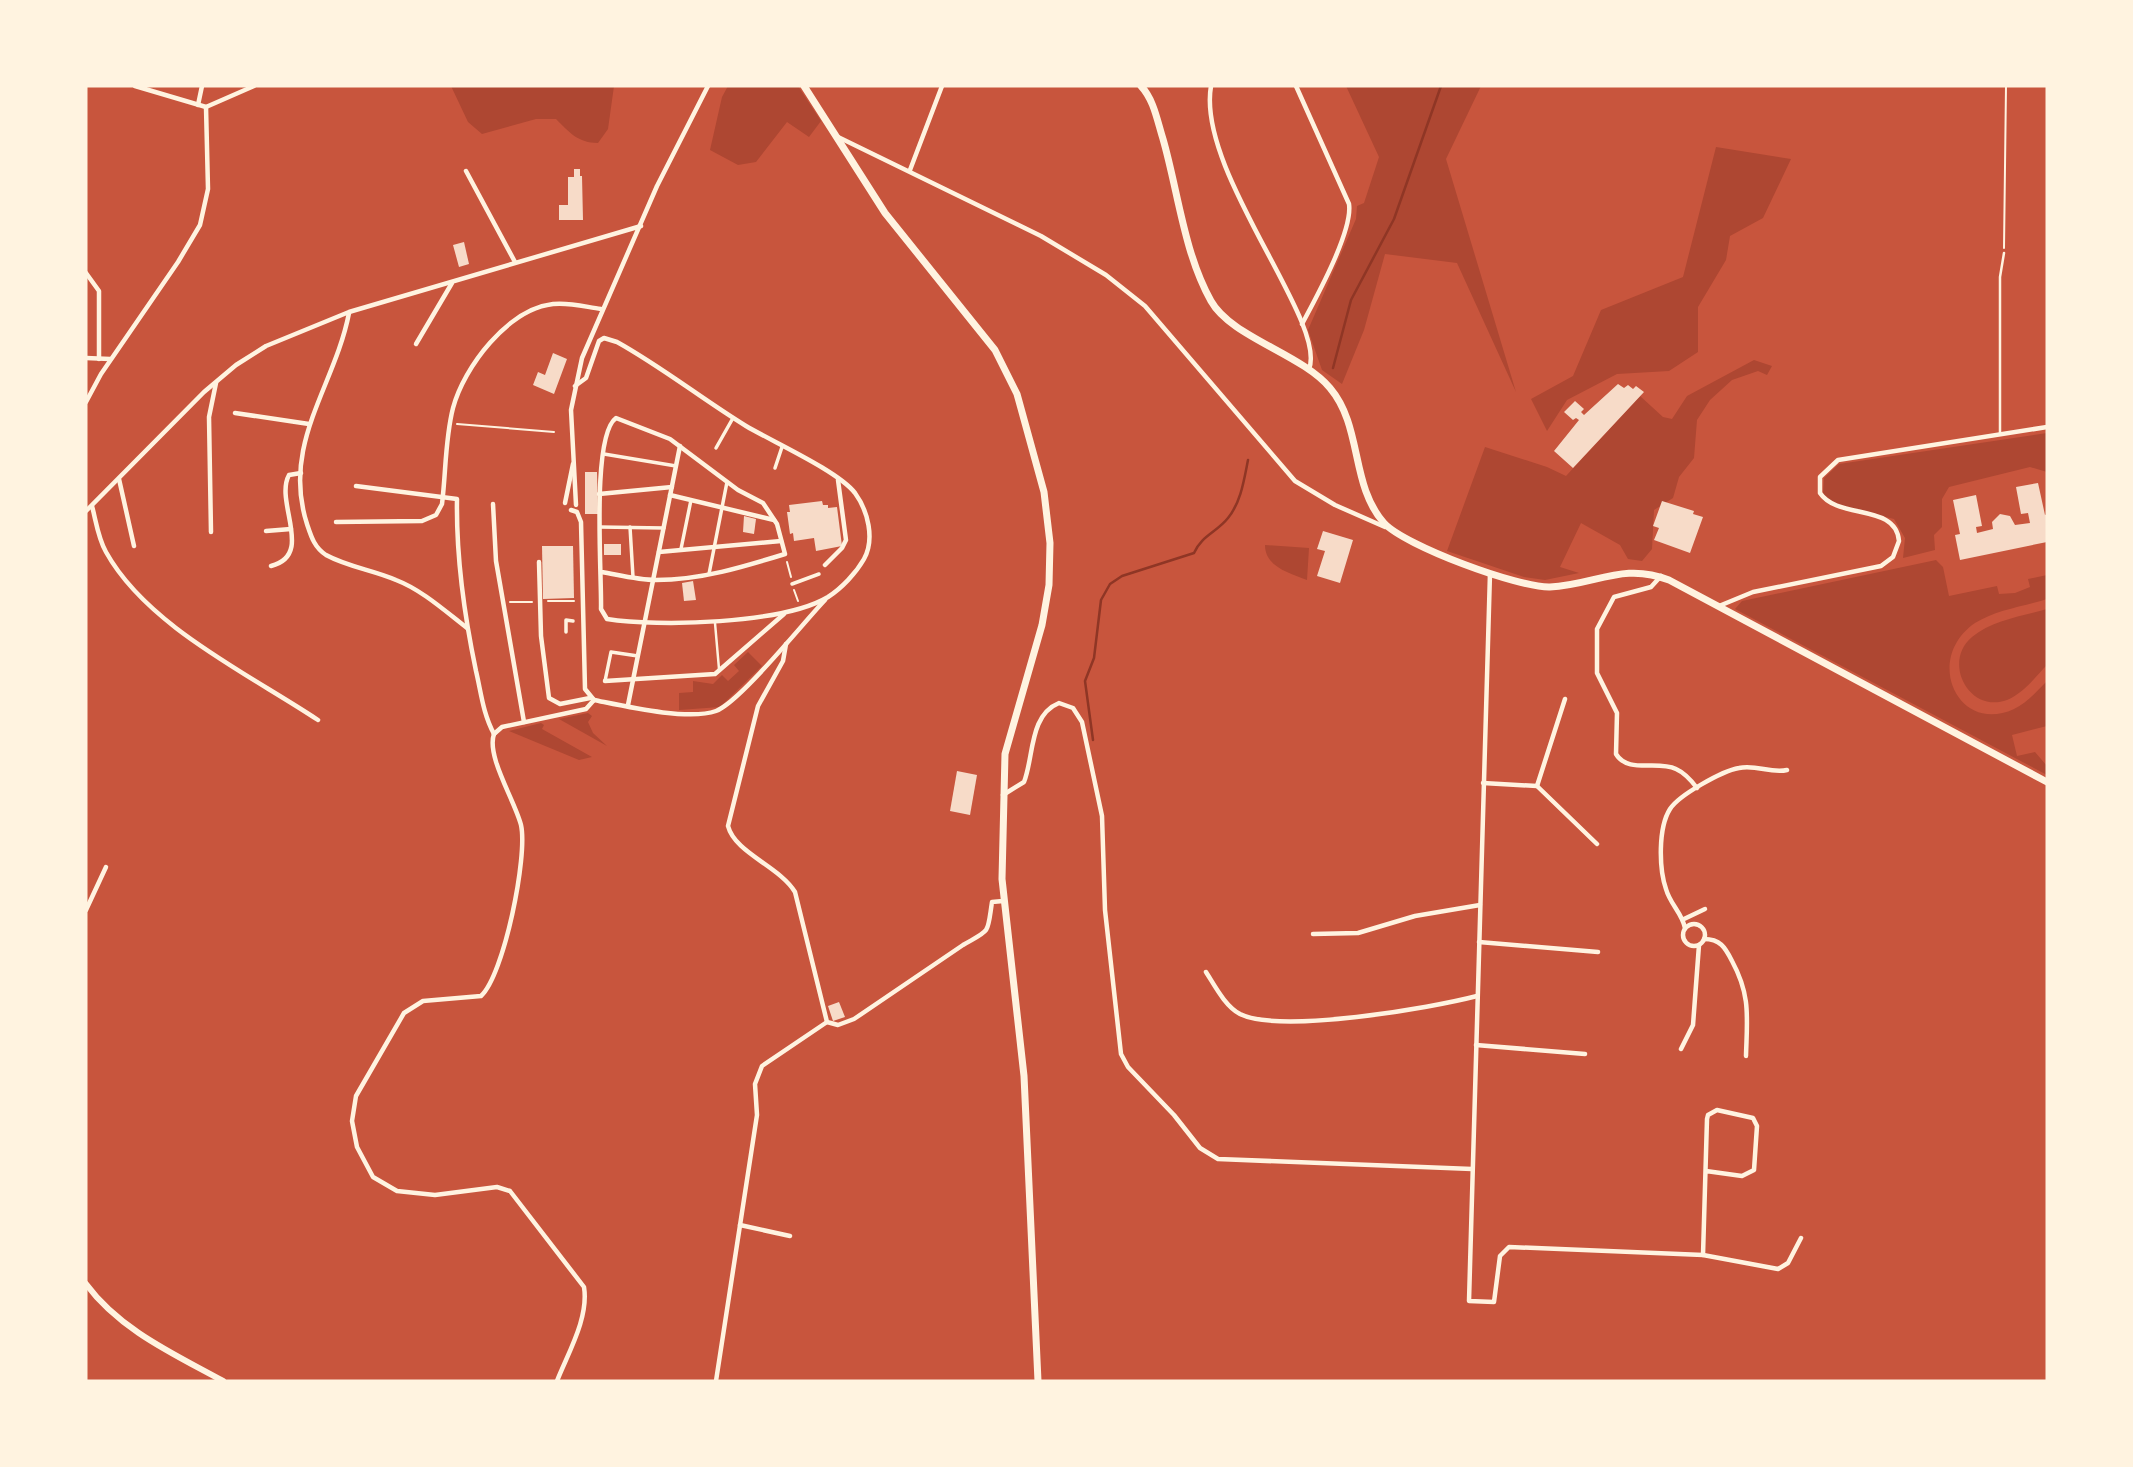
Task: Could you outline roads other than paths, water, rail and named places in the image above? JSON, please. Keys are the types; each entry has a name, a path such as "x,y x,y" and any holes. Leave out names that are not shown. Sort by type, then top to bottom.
{"main road":[{"path":"804,86 890,219 995,350 1017,394 1040,470 1049,533 1049,586 1042,625 1007,746 1003,795 1003,901 1024,1076 1038,1381"},
{"path":"1141,86 1152,103 1191,249 1211,302 1234,323 1327,384 1343,407 1369,500 1389,528 1426,548 1528,585 1549,587 1626,572 1661,576 2047,782"}],"street":[{"path":"135,86 206,107 254,86"},
{"path":"198,105 202,86"},
{"path":"576,505 570,410 586,345 657,186 708,86"},
{"path":"910,170 942,86"},
{"path":"1212,86 1216,139 1223,166 1302,325 1311,351 1309,370"},
{"path":"1296,86 1349,205 1351,216 1325,281 1302,325"},
{"path":"86,402 110,359 178,262 202,219 208,189 206,107"},
{"path":"837,136 1061,247 1118,283 1145,306 1295,481 1335,505 1389,528"},
{"path":"466,171 515,262"},
{"path":"86,511 216,382 266,346 349,312 641,226"},
{"path":"86,273 95,281 100,293 99,359"},
{"path":"416,344 453,282"},
{"path":"336,522 426,521 438,513 443,497 450,423 466,375 488,345 508,327 531,312 549,305 601,309"},
{"path":"349,312 344,336 309,424 301,473 303,510 313,541 319,550 347,564 412,587 467,628"},
{"path":"539,562 541,636 549,698 560,704 592,699 698,714 720,709 786,644 860,565 870,541 861,503 851,489 733,418 660,368 607,338 598,343 585,381 575,386"},
{"path":"86,358 110,359"},
{"path":"211,532 209,417 216,382"},
{"path":"235,413 309,424"},
{"path":"601,572 653,580 709,574 785,554 775,520 764,501 727,482 680,446 640,425 614,418 604,454 599,494 601,572 603,616 645,623 715,620 786,612 829,596"},
{"path":"716,449 733,418"},
{"path":"1718,607 1753,592 1881,566 1893,557 1899,538 1892,525 1878,517 1834,506 1820,494 1820,477 1838,460 2047,427"},
{"path":"628,705 680,446"},
{"path":"775,468 782,447"},
{"path":"604,454 676,466"},
{"path":"575,457 565,503 570,510 577,512 581,522 584,689 592,699"},
{"path":"271,566 282,562 288,556 293,542 285,485 289,475 301,473"},
{"path":"119,479 134,546"},
{"path":"825,565 846,540 838,479"},
{"path":"709,574 727,482"},
{"path":"356,486 457,499 457,544 467,628 485,713 494,733 492,746 519,817 523,838 504,951 497,971 481,996 423,1001 406,1010 358,1090 352,1108 355,1139 363,1161 377,1181 394,1191 421,1195 497,1187 517,1197 584,1287 581,1316 557,1381"},
{"path":"599,494 672,487"},
{"path":"670,495 775,520"},
{"path":"565,503 573,499 576,505"},
{"path":"681,549 691,500"},
{"path":"493,504 496,561 524,723"},
{"path":"92,505 106,552 145,598 197,642 318,720"},
{"path":"570,510 576,505"},
{"path":"600,527 663,529"},
{"path":"630,527 632,577"},
{"path":"266,531 291,529"},
{"path":"659,552 781,541"},
{"path":"1490,572 1469,1301 1494,1302 1500,1256 1509,1247 1703,1255 1778,1269 1788,1263 1801,1238"},
{"path":"792,584 819,574"},
{"path":"1661,576 1651,587 1624,592 1608,604 1597,629 1597,673 1617,713 1616,754 1620,759 1633,765 1675,768 1698,788"},
{"path":"638,656 611,652 606,681 708,676 720,671 786,612"},
{"path":"566,632 566,620 573,621"},
{"path":"786,644 783,659 758,706 728,826 734,839 782,876 795,892 827,1022"},
{"path":"494,733 502,727 584,710 592,699"},
{"path":"1537,786 1565,699"},
{"path":"1003,795 1024,782 1036,730 1045,712 1059,704 1072,707 1085,734 1102,816 1105,911 1122,1058 1205,1154 1219,1159 1472,1169"},
{"path":"1699,945 1686,943 1682,937 1684,919 1664,885 1664,827 1672,805 1698,788 1741,767 1787,770"},
{"path":"1483,783 1537,786 1597,844"},
{"path":"86,910 106,867"},
{"path":"716,1381 757,1115 755,1084 762,1066 827,1022 838,1025 854,1019 963,945 983,937 992,902 1003,901"},
{"path":"1313,934 1358,933 1415,916 1480,905"},
{"path":"1684,919 1705,909"},
{"path":"1681,1049 1693,1025 1699,945 1704,939 1704,932 1699,926 1692,924 1685,928"},
{"path":"1704,939 1716,940 1724,947 1745,987 1748,1003 1746,1056"},
{"path":"1479,942 1598,952"},
{"path":"1206,972 1233,1009 1260,1018 1346,1018 1436,1006 1477,996"},
{"path":"1476,1045 1585,1054"},
{"path":"1703,1255 1706,1171 1710,1112 1717,1110 1751,1115 1757,1126 1754,1170 1742,1176 1706,1171"},
{"path":"740,1225 790,1236"},
{"path":"86,1285 136,1332 223,1381"}],"lane":[{"path":"2000,433 2000,276 2004,253"},
{"path":"715,620 720,671"}],"waterway":[{"path":"1333,368 1351,300 1394,219 1441,86"},
{"path":"1093,740 1085,681 1094,658 1101,600 1110,584 1122,576 1194,553 1201,542 1224,523 1232,512 1241,490 1248,460"}]}
